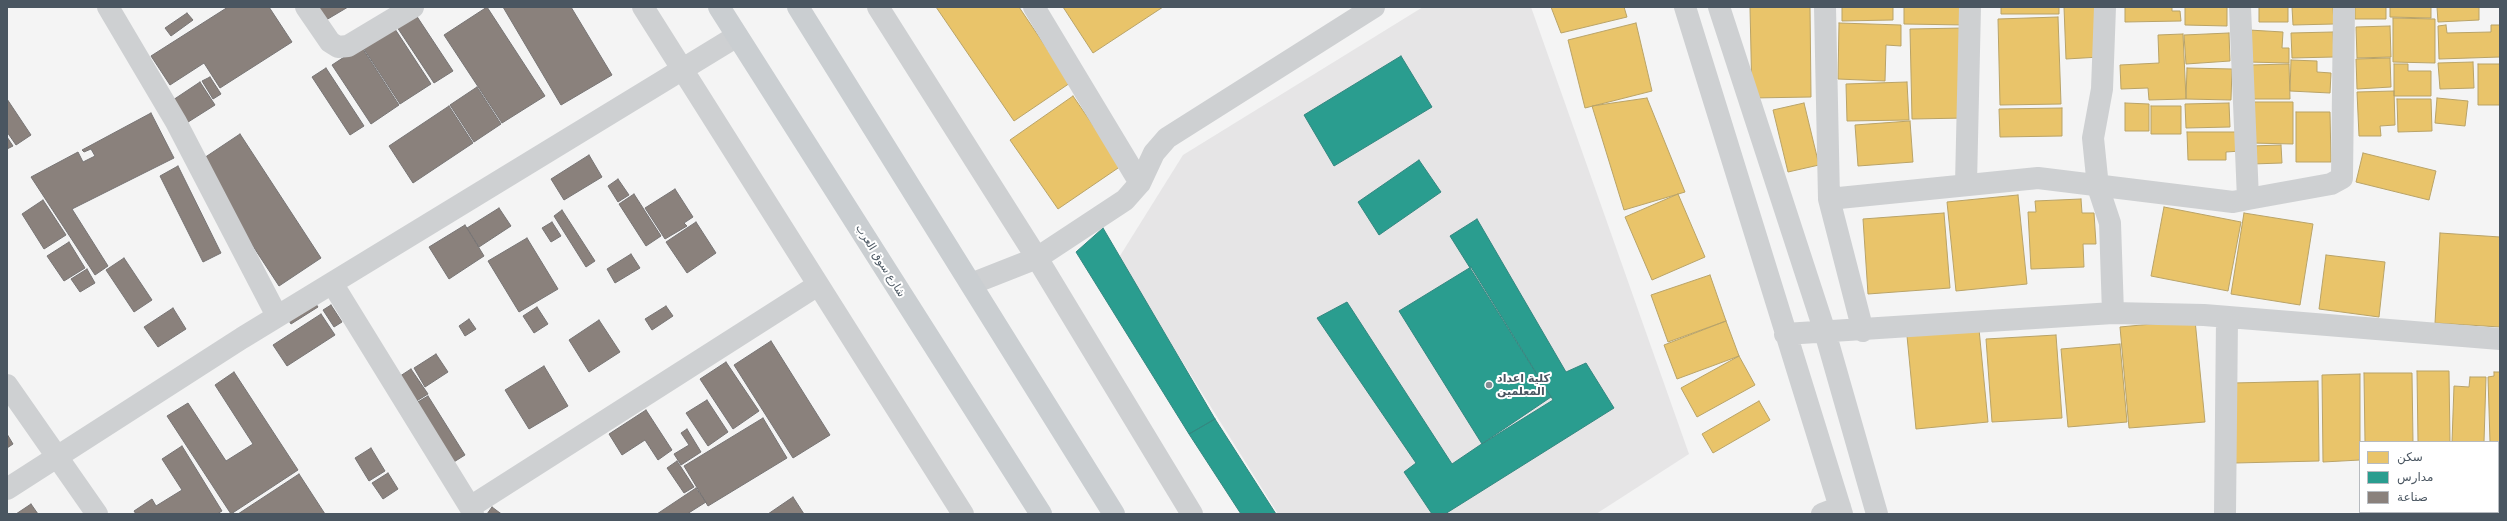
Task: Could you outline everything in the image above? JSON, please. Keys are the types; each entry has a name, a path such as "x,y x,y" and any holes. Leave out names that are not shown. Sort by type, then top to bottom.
{"main road":[{"name":"شارع سوق العرب","path":"719,7 1041,514"},
{"path":"798,7 1114,514"}],"street":[{"path":"108,7 176,122 277,316"},
{"path":"306,7 330,42 338,47 348,46 414,7"},
{"path":"644,7 963,514"},
{"path":"878,7 1037,258 1192,514"},
{"path":"1034,7 1140,183"},
{"path":"971,284 1037,258 1125,200 1140,183 1154,153 1167,138 1374,7"},
{"path":"1685,7 1785,334 1835,512"},
{"path":"1719,7 1825,332 1877,514"},
{"path":"1825,7 1829,199 1863,331"},
{"path":"1966,184 1970,7"},
{"path":"2105,7 2102,89 2093,138 2098,187 2110,223 2113,314"},
{"path":"2240,7 2248,199"},
{"path":"1829,199 1966,184 2038,178 2098,187 2233,202 2331,184 2342,178 2344,7"},
{"path":"7,489 277,316 684,70 737,36"},
{"path":"332,283 471,511 818,285"},
{"path":"1785,334 1863,331 2113,314 2204,315 2227,319 2500,339"},
{"path":"2225,514 2227,319"},
{"path":"7,385 59,457 97,514"}],"shaded area":[{"path":"1423,7 1531,7 1689,454 1596,514 1278,514 1118,259 1183,155"}],"building: سكن":[{"path":"936,7 1019,7 1070,83 1014,121"},
{"path":"1063,7 1163,7 1093,53"},
{"path":"1551,7 1624,7 1627,17 1561,33"},
{"path":"1750,7 1810,7 1811,97 1752,98"},
{"path":"1842,7 1893,7 1893,20 1842,21"},
{"path":"1904,7 1967,7 1966,25 1904,24"},
{"path":"2001,7 2059,7 2059,14 2001,14"},
{"path":"2064,7 2098,7 2100,57 2066,59"},
{"path":"2125,7 2172,7 2172,11 2180,11 2181,21 2125,22"},
{"path":"2185,7 2227,7 2227,26 2185,25"},
{"path":"2259,7 2288,7 2288,22 2259,22"},
{"path":"2292,7 2333,7 2334,24 2293,25"},
{"path":"2355,7 2386,7 2386,19 2355,19"},
{"path":"2390,7 2431,7 2431,18 2390,17"},
{"path":"2437,7 2479,7 2479,20 2438,22"},
{"path":"2058,17 2061,104 2000,105 1998,19"},
{"path":"2393,18 2435,19 2435,63 2393,62"},
{"path":"1636,23 1652,91 1585,108 1568,40"},
{"path":"1839,23 1901,25 1901,46 1886,45 1885,81 1838,79"},
{"path":"2446,25 2447,33 2491,32 2491,25 2500,25 2500,57 2439,59 2438,26"},
{"path":"2390,26 2391,57 2357,58 2356,27"},
{"path":"1964,28 1966,118 1912,119 1910,29"},
{"path":"2249,30 2283,32 2282,48 2289,48 2289,63 2248,62"},
{"path":"2333,32 2334,57 2292,58 2291,33"},
{"path":"2229,33 2230,61 2186,64 2184,35"},
{"path":"2183,34 2186,99 2149,100 2148,88 2121,89 2120,65 2159,63 2158,35"},
{"path":"2390,58 2391,87 2357,89 2356,59"},
{"path":"2291,60 2317,61 2317,72 2331,73 2330,93 2290,91"},
{"path":"2473,62 2474,88 2440,89 2438,63"},
{"path":"2289,64 2290,99 2251,99 2250,65"},
{"path":"2394,64 2408,64 2408,71 2431,71 2431,96 2394,96"},
{"path":"2478,64 2500,64 2500,105 2478,105"},
{"path":"2187,68 2232,69 2231,100 2186,99"},
{"path":"1907,82 1909,120 1847,121 1846,84"},
{"path":"2394,91 2395,125 2380,126 2381,136 2359,136 2357,92"},
{"path":"1073,96 1121,166 1058,209 1010,140"},
{"path":"1647,98 1685,192 1624,210 1592,106"},
{"path":"2437,98 2468,101 2465,126 2435,123"},
{"path":"2397,99 2431,99 2432,131 2398,132"},
{"path":"2251,102 2293,102 2293,144 2251,143"},
{"path":"1804,103 1819,165 1788,172 1773,110"},
{"path":"2125,103 2149,104 2149,131 2125,131"},
{"path":"2229,103 2230,127 2186,128 2185,104"},
{"path":"2151,106 2181,106 2181,134 2151,134"},
{"path":"2062,108 2062,136 2000,137 1999,109"},
{"path":"2296,112 2330,112 2331,162 2296,162"},
{"path":"1910,121 1913,162 1858,166 1855,125"},
{"path":"2187,132 2241,132 2241,151 2226,152 2226,160 2188,160"},
{"path":"2281,145 2282,163 2252,164 2251,146"},
{"path":"2363,153 2436,171 2429,200 2356,182"},
{"path":"1678,194 1705,257 1652,280 1625,217"},
{"path":"2018,195 2027,284 1956,291 1947,202"},
{"path":"2081,199 2082,213 2094,213 2096,244 2083,244 2084,267 2031,269 2028,212 2036,212 2035,201"},
{"path":"2164,207 2241,222 2228,291 2151,276"},
{"path":"1944,213 1950,288 1868,294 1863,219"},
{"path":"2244,213 2313,224 2300,305 2231,294"},
{"path":"2440,233 2500,237 2500,327 2435,323"},
{"path":"2326,255 2385,262 2379,317 2319,309"},
{"path":"1710,275 1726,321 1668,342 1651,295"},
{"path":"2195,320 2205,422 2129,428 2120,327"},
{"path":"1726,321 1739,356 1677,379 1664,345"},
{"path":"1979,329 1988,422 1916,429 1907,336"},
{"path":"2056,335 2062,418 1992,422 1986,339"},
{"path":"2120,344 2127,422 2068,427 2061,349"},
{"path":"1739,356 1755,385 1697,417 1681,388"},
{"path":"2417,371 2449,371 2450,441 2418,441"},
{"path":"2494,372 2500,372 2500,451 2499,441 2490,441 2488,377 2494,376"},
{"path":"2364,373 2412,373 2413,441 2365,441"},
{"path":"2360,374 2359,460 2323,462 2322,375"},
{"path":"2470,377 2486,377 2484,441 2452,441 2454,386 2469,387"},
{"path":"2318,381 2319,461 2235,463 2233,383"},
{"path":"1759,401 1770,420 1713,453 1702,434"}],"building: مدارس":[{"path":"1401,56 1432,107 1334,166 1304,115"},
{"path":"1419,160 1441,192 1379,235 1358,202"},
{"path":"1477,219 1566,372 1586,363 1614,408 1445,514 1432,514 1404,472 1416,463 1317,318 1347,302 1452,464 1551,397 1450,236"},
{"path":"1103,228 1215,419 1189,434 1076,252"},
{"path":"1471,267 1553,400 1482,444 1399,311"},
{"path":"1215,419 1276,514 1241,514 1189,434"}],"building: صناعة":[{"path":"228,7 269,7 292,42 220,88 204,63 170,85 151,56"},
{"path":"311,7 348,7 321,23"},
{"path":"487,7 545,96 502,123 444,35"},
{"path":"503,7 571,7 612,75 561,105"},
{"path":"414,12 453,71 434,83 395,24"},
{"path":"187,13 193,20 171,36 165,28"},
{"path":"393,26 431,84 400,104 362,46"},
{"path":"361,46 399,105 371,124 332,65"},
{"path":"326,68 364,126 350,135 312,77"},
{"path":"210,77 221,94 213,99 202,81"},
{"path":"200,82 215,105 185,124 170,102"},
{"path":"477,87 501,124 474,142 450,105"},
{"path":"7,99 31,135 16,145 7,132"},
{"path":"449,106 473,143 413,183 389,146"},
{"path":"151,113 174,158 72,209 108,266 95,275 31,177 78,152 83,162 95,156 91,149 84,152 82,150"},
{"path":"240,134 321,258 279,286 198,162"},
{"path":"7,137 13,146 7,149"},
{"path":"589,155 602,177 564,200 551,179"},
{"path":"178,166 221,253 203,262 160,176"},
{"path":"618,179 629,195 618,202 608,186"},
{"path":"675,189 693,217 684,223 687,226 665,239 645,208"},
{"path":"634,194 661,236 646,246 619,204"},
{"path":"43,200 66,235 44,249 22,214"},
{"path":"499,208 511,226 479,247 467,228"},
{"path":"562,210 595,261 586,267 554,216"},
{"path":"552,222 561,236 551,242 542,228"},
{"path":"696,222 716,253 687,273 666,242"},
{"path":"465,225 484,256 449,279 429,247"},
{"path":"527,238 558,289 519,312 488,261"},
{"path":"69,242 85,268 64,281 47,256"},
{"path":"631,254 640,268 615,283 607,269"},
{"path":"124,258 152,300 134,312 106,270"},
{"path":"87,269 95,283 80,292 71,279"},
{"path":"311,297 318,307 291,324 285,314"},
{"path":"331,305 342,322 334,327 323,310"},
{"path":"666,306 673,316 652,330 645,319"},
{"path":"537,307 548,324 534,333 523,316"},
{"path":"173,308 186,329 158,347 144,327"},
{"path":"321,314 335,335 287,366 273,345"},
{"path":"469,319 476,329 465,336 459,326"},
{"path":"599,320 620,352 589,372 569,340"},
{"path":"771,341 830,435 793,458 734,365"},
{"path":"436,354 448,372 425,387 414,368"},
{"path":"726,362 759,411 733,429 700,379"},
{"path":"544,366 568,406 529,429 505,390"},
{"path":"411,369 428,394 410,405 394,380"},
{"path":"234,372 298,470 231,514 167,416 188,403 226,461 253,444 215,385"},
{"path":"428,396 465,455 449,465 411,406"},
{"path":"707,400 728,432 708,446 686,413"},
{"path":"646,410 672,450 658,460 645,440 622,455 609,434"},
{"path":"763,418 787,458 708,506 684,466"},
{"path":"687,429 701,452 681,465 674,454 689,445 681,433"},
{"path":"7,434 13,444 7,448"},
{"path":"182,446 222,511 217,514 136,514 134,511 152,499 156,506 182,490 162,459"},
{"path":"371,448 385,471 369,481 355,458"},
{"path":"677,461 694,487 684,493 667,468"},
{"path":"388,473 398,489 383,499 372,483"},
{"path":"299,474 325,514 238,514"},
{"path":"696,488 706,502 687,514 657,514"},
{"path":"793,497 804,514 768,514"},
{"path":"31,504 38,514 16,514"},
{"path":"492,507 500,513 502,514 487,514"}],"place":[{"name":"كلية اعداد المعلمين","path":"1489,385"}]}
